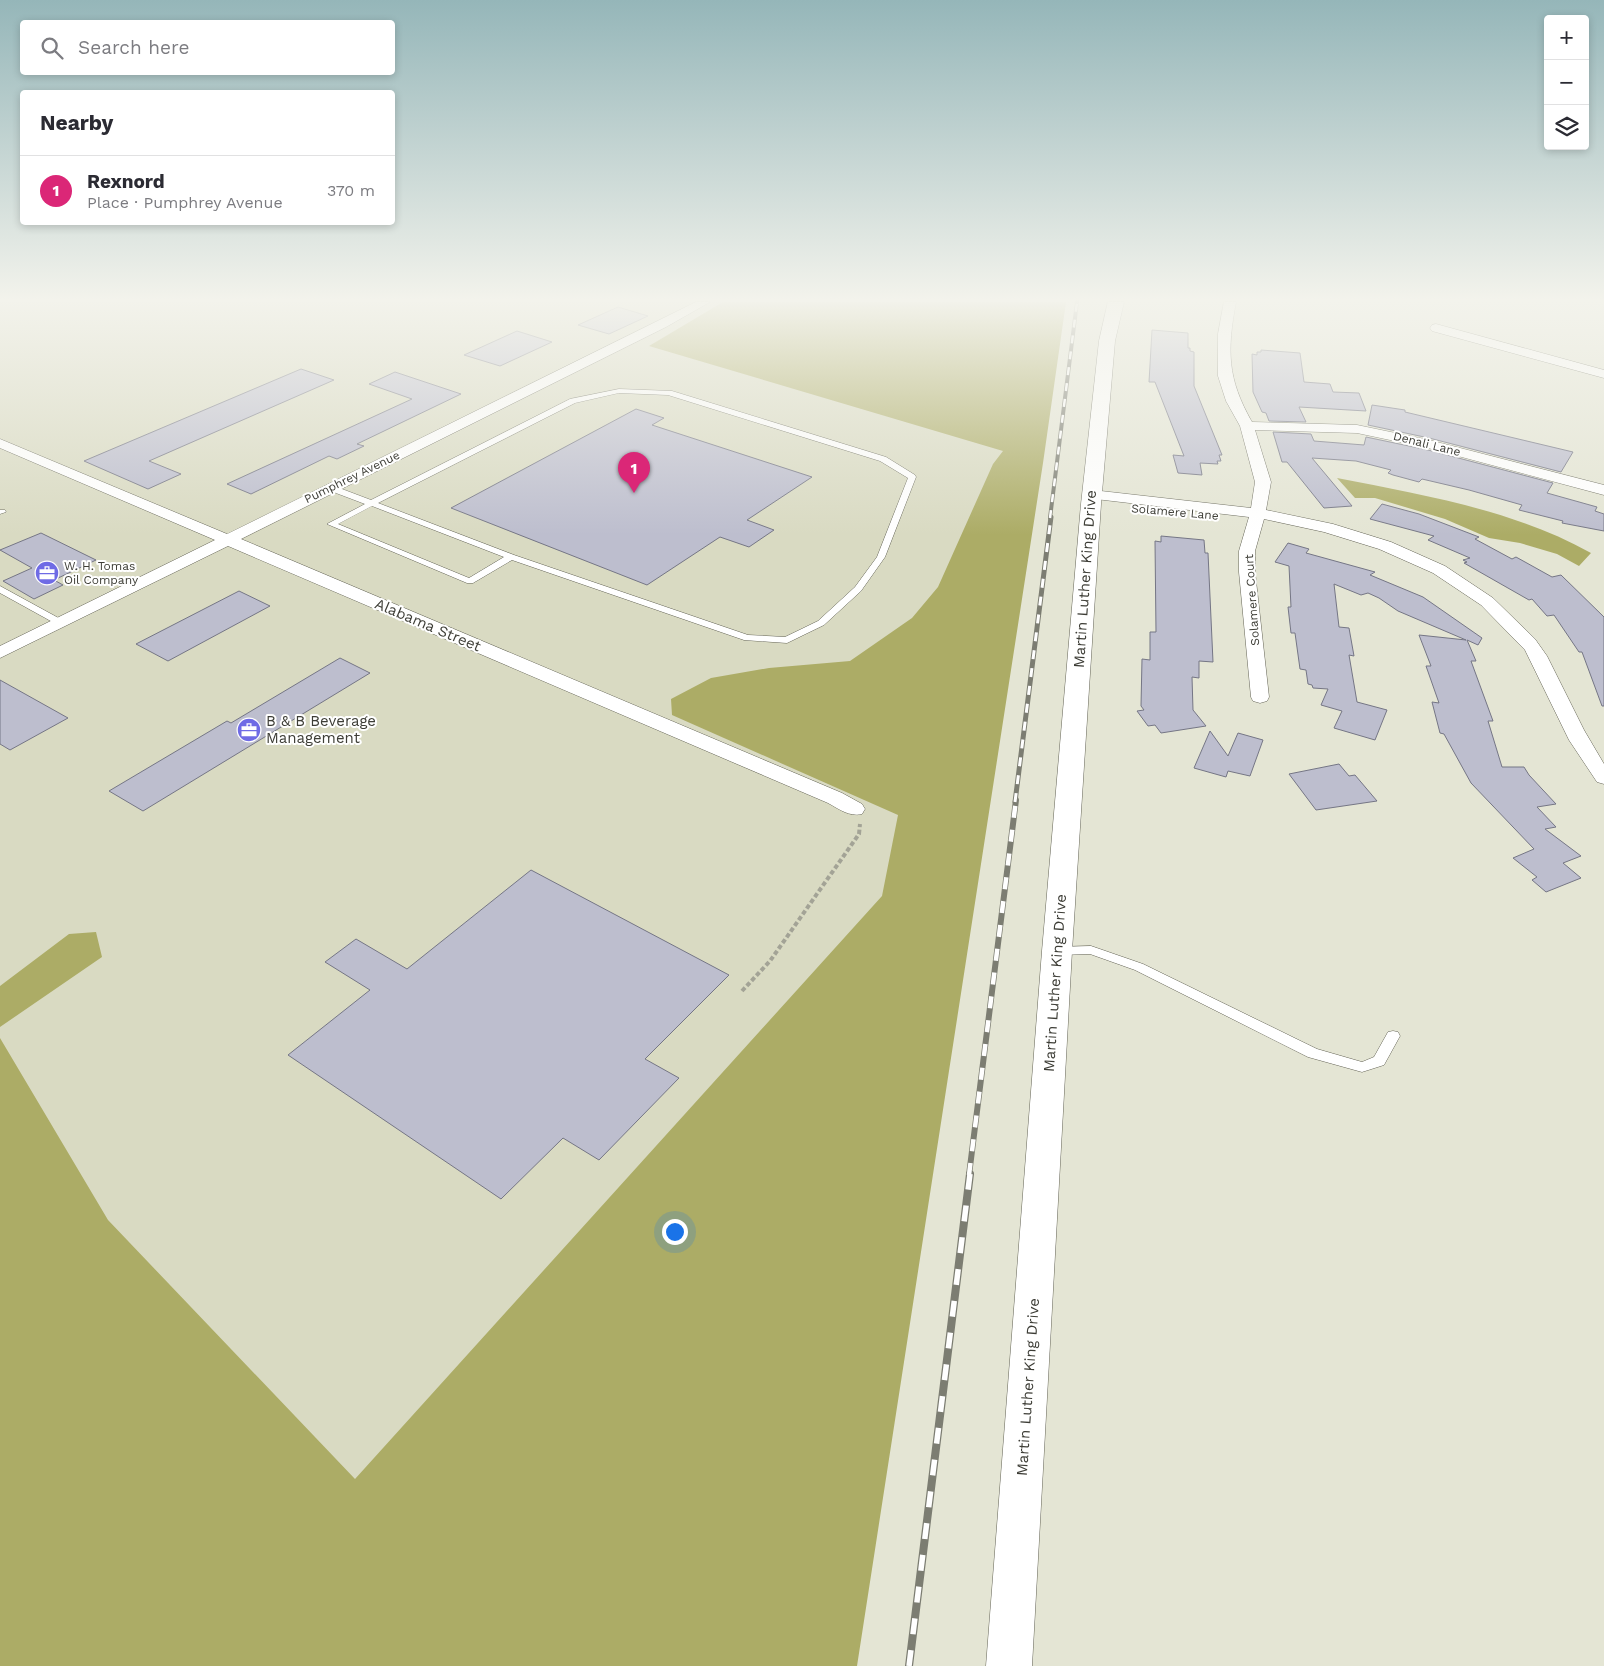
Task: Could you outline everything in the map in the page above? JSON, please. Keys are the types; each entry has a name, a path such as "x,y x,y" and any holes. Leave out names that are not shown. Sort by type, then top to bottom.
{"main road":[{"name":"Martin Luther King Drive","path":"1009,1666 1057,951 1091,499 1103,380"}],"street":[{"name":"Pumphrey Avenue","path":"0,653 549,380"},
{"name":"Solamere Court","path":"1227,380 1230,394 1247,426 1263,482 1258,514 1247,551 1247,572 1260,697"},
{"name":"Denali Lane","path":"1247,426 1356,428 1429,444 1604,490"},
{"name":"Alabama Street","path":"0,443 800,783 855,809"},
{"name":"Solamere Lane","path":"1091,499 1233,517 1258,514 1315,524 1389,547 1430,566 1466,586 1486,601 1513,625 1538,655 1585,753 1604,778"}],"lane":[{"path":"331,488 371,504 512,557 747,638 787,640 820,623 858,589 882,557 912,477 883,459 669,393 619,390 573,401 371,504 331,524 470,581 512,557"},
{"path":"0,589 61,623"},
{"path":"1057,951 1090,950 1140,967 1313,1053 1362,1068 1379,1061 1393,1036"}],"path":[{"path":"742,991 770,961 859,834 860,820 855,809"}],"shaded area":[{"path":"0,380 1032,380 818,1666 0,1666"},
{"path":"763,380 1055,380 857,1666 0,1666 0,1038 108,1220 355,1479 882,896 898,815 672,715 671,699 711,678 769,668 850,661 912,618 938,587 993,464 1003,451"},
{"path":"1337,478 1435,498 1499,515 1562,538 1591,553 1579,566 1557,554 1520,543 1489,538 1445,519 1375,498 1355,498"},
{"path":"96,932 102,957 0,1027 0,986 69,934"}],"building":[{"path":"276,380 334,380 149,461 181,474 148,489 84,461"},
{"path":"378,380 418,380 461,394 357,444 364,446 337,459 329,456 251,494 227,484 412,399 369,384"},
{"path":"1149,380 1194,380 1194,386 1222,455 1219,455 1221,461 1217,461 1218,464 1200,463 1202,475 1178,473 1173,455 1184,456 1155,382 1149,382"},
{"path":"1253,380 1304,380 1304,382 1330,384 1333,392 1359,393 1366,411 1299,407 1306,422 1269,421 1266,413 1262,412 1253,392"},
{"path":"1372,405 1405,410 1405,412 1573,452 1561,472 1429,438 1368,425"},
{"path":"636,409 664,418 652,425 812,477 747,520 774,530 749,547 720,537 647,585 451,508"},
{"path":"1273,432 1311,434 1314,441 1364,445 1366,437 1428,450 1553,483 1547,493 1597,507 1595,511 1604,514 1604,531 1562,523 1563,521 1519,510 1522,505 1422,479 1419,482 1388,473 1391,470 1356,461 1312,458 1352,506 1324,508 1287,462 1282,462"},
{"path":"1382,504 1419,514 1479,537 1475,539 1512,559 1516,557 1552,577 1561,575 1604,617 1604,706 1602,706 1582,652 1579,652 1554,615 1547,616 1532,599 1529,600 1464,563 1467,562 1463,560 1470,558 1428,540 1434,536 1370,519"},
{"path":"41,533 96,560 54,580 63,585 34,599 3,581 32,568 0,550"},
{"path":"1161,536 1204,540 1205,553 1208,553 1213,662 1199,661 1199,678 1192,677 1193,710 1206,726 1161,733 1155,725 1148,726 1137,711 1144,710 1141,706 1142,659 1150,660 1150,632 1156,632 1155,541 1161,542"},
{"path":"1288,543 1309,549 1306,553 1375,572 1370,575 1423,597 1482,638 1478,645 1467,640 1476,661 1471,661 1493,721 1488,721 1502,767 1524,767 1556,804 1537,807 1556,827 1545,829 1581,856 1563,863 1581,878 1546,892 1532,880 1537,877 1513,858 1534,849 1471,783 1444,734 1440,733 1432,702 1439,703 1426,666 1431,666 1419,635 1466,640 1398,611 1368,593 1361,595 1334,584 1339,627 1349,628 1354,656 1349,655 1357,702 1387,710 1375,740 1334,728 1342,711 1321,705 1328,689 1313,688 1312,685 1308,684 1306,670 1300,669 1295,633 1291,633 1288,607 1291,607 1289,566 1275,562"},
{"path":"239,591 270,606 168,661 136,644"},
{"path":"340,658 370,673 143,811 109,791 227,721 231,723"},
{"path":"0,680 68,718 10,750 0,744"},
{"path":"1210,731 1228,756 1238,733 1263,740 1250,776 1228,771 1226,777 1194,768"},
{"path":"1339,764 1349,776 1355,775 1377,801 1316,810 1289,774"},
{"path":"531,870 729,975 645,1059 679,1078 599,1160 563,1138 501,1199 288,1055 370,990 325,962 356,939 407,969"}],"railway":[{"path":"1050,518 1067,380"},
{"path":"1015,802 1051,517"},
{"path":"969,1175 1016,800"},
{"path":"909,1666 970,1174"}],"place":[{"name":"Rexnord","path":"634,493"},
{"name":"W. H. Tomas Oil Company","path":"47,573"},
{"name":"B & B Beverage Management","path":"249,730"}]}
